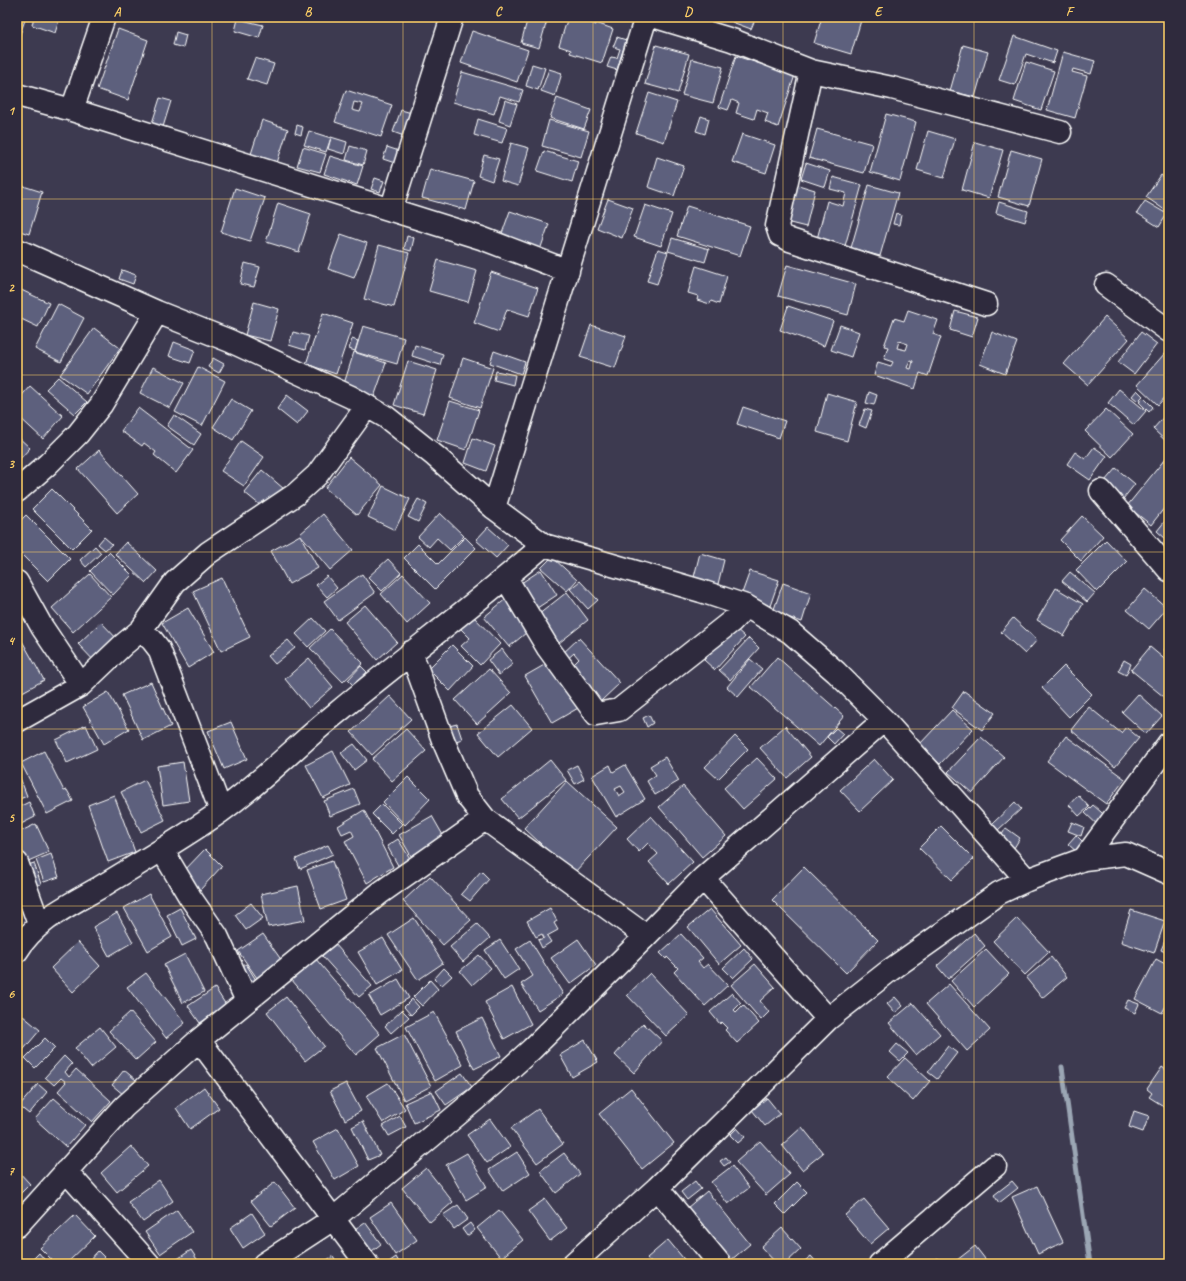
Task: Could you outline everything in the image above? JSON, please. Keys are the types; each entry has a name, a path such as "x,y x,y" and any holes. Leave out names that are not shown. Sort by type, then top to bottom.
{"street":[{"path":"72,110 104,17"},
{"path":"391,210 452,17"},
{"path":"494,508 646,17"},
{"path":"656,17 732,40 811,71 892,88 1060,132"},
{"path":"811,71 777,226 780,235 790,240 986,304"},
{"path":"17,95 72,110 481,238 568,271"},
{"path":"17,250 157,312 230,341 351,397 386,417 435,456 494,508 544,545 701,591 746,606 790,632 836,672 884,720 1027,880"},
{"path":"1106,285 1169,331"},
{"path":"17,491 63,449 101,406 157,312"},
{"path":"17,721 81,685 141,630 175,582 208,553 296,494 317,475 367,406"},
{"path":"1101,491 1169,570"},
{"path":"17,951 39,924 162,850 221,811 411,652 506,578 544,545"},
{"path":"506,578 548,648 596,714 618,710 732,620 746,606"},
{"path":"17,582 42,627 81,685"},
{"path":"141,630 159,649 221,811"},
{"path":"411,652 443,740 468,796 485,819 646,936"},
{"path":"264,1264 333,1219 476,1099 532,1049 703,878 884,720"},
{"path":"1084,859 1169,743"},
{"path":"17,1226 124,1107 199,1040 380,893 485,819"},
{"path":"162,850 190,897 217,936 247,1001"},
{"path":"573,1264 657,1188 828,1019 889,971 998,893 1027,880 1084,859 1126,854 1169,873"},
{"path":"17,864 39,924"},
{"path":"703,878 828,1019"},
{"path":"199,1040 366,1264"},
{"path":"880,1264 995,1166"},
{"path":"66,1171 149,1264"},
{"path":"657,1188 720,1264"}],"building":[{"path":"17,17 26,17 17,43"},
{"path":"34,17 60,17 55,33 32,25"},
{"path":"528,17 548,17 539,48 521,43"},
{"path":"568,17 577,17 596,25 596,23 613,29 602,63 570,53 571,50 559,46"},
{"path":"733,17 756,17 751,29 732,22"},
{"path":"822,17 862,17 851,54 814,43"},
{"path":"238,19 263,25 259,38 235,31"},
{"path":"118,29 148,40 128,100 97,89"},
{"path":"472,31 528,50 517,82 461,63"},
{"path":"176,32 186,35 183,48 173,45"},
{"path":"1014,36 1057,51 1053,63 1026,54 1015,85 999,80"},
{"path":"617,37 626,40 617,70 607,67 611,57 617,58 620,49 613,47"},
{"path":"656,45 689,54 678,93 645,84"},
{"path":"963,45 988,52 975,97 950,91"},
{"path":"1063,52 1095,61 1091,74 1073,69 1072,72 1087,76 1075,118 1047,110"},
{"path":"736,56 795,75 778,127 765,122 768,113 757,109 754,119 736,113 739,103 732,100 728,110 719,107"},
{"path":"255,58 274,64 267,85 247,79"},
{"path":"692,59 723,67 713,103 682,95"},
{"path":"1026,62 1054,71 1041,110 1014,101"},
{"path":"532,64 545,68 538,90 526,86"},
{"path":"549,69 562,73 555,96 541,91"},
{"path":"462,72 523,90 519,102 500,96 494,114 453,102"},
{"path":"346,90 392,105 381,137 335,122","holes":["354,102 363,104 360,112 352,110"]},
{"path":"649,93 677,102 664,142 636,133"},
{"path":"160,98 171,101 163,127 152,123"},
{"path":"557,98 591,110 584,129 550,118"},
{"path":"505,100 517,104 510,125 499,121"},
{"path":"401,110 412,113 404,136 393,132"},
{"path":"886,114 916,122 900,181 870,172"},
{"path":"701,116 709,119 705,134 696,131"},
{"path":"478,119 507,128 502,143 474,135"},
{"path":"262,120 288,129 277,163 251,154"},
{"path":"549,120 589,131 581,157 542,146"},
{"path":"297,125 303,127 301,135 295,133"},
{"path":"817,129 872,144 864,173 809,158"},
{"path":"309,131 331,138 326,152 304,145"},
{"path":"928,131 955,139 944,178 917,170"},
{"path":"742,134 775,145 766,173 732,162"},
{"path":"331,137 347,142 344,154 328,149"},
{"path":"975,142 1003,150 989,198 962,190"},
{"path":"511,143 529,148 518,186 501,181"},
{"path":"350,146 367,151 363,165 346,160"},
{"path":"303,147 326,154 320,172 297,166"},
{"path":"387,147 399,151 395,163 383,159"},
{"path":"1011,150 1042,159 1029,206 998,197"},
{"path":"544,151 578,161 572,182 537,171"},
{"path":"484,155 499,159 492,181 478,176"},
{"path":"330,156 363,166 357,185 324,174"},
{"path":"657,157 684,166 674,196 648,187"},
{"path":"806,163 830,171 825,187 801,179"},
{"path":"430,169 474,181 466,210 422,198"},
{"path":"1161,175 1169,180 1169,213 1146,197"},
{"path":"833,177 862,185 845,246 817,239 827,201 843,206 846,193 830,189"},
{"path":"375,178 384,181 380,192 371,189"},
{"path":"17,184 42,192 29,234 17,230"},
{"path":"795,184 815,190 806,227 786,222"},
{"path":"869,185 898,193 880,256 851,248"},
{"path":"235,188 265,198 250,241 221,232"},
{"path":"608,199 633,208 622,238 597,228"},
{"path":"1145,201 1167,214 1159,227 1137,213"},
{"path":"999,202 1028,211 1025,222 996,213"},
{"path":"278,203 311,214 299,252 266,242"},
{"path":"645,205 672,214 661,246 634,237"},
{"path":"687,206 750,226 740,256 677,236"},
{"path":"510,211 549,224 539,253 500,239"},
{"path":"896,213 901,215 899,225 893,224"},
{"path":"341,234 367,243 354,278 328,269"},
{"path":"407,236 414,238 411,251 404,249"},
{"path":"672,238 709,249 705,262 668,251"},
{"path":"379,245 409,253 394,307 364,299"},
{"path":"658,249 668,252 657,284 647,281"},
{"path":"438,260 477,271 468,302 429,291"},
{"path":"245,263 260,267 254,287 240,284"},
{"path":"787,265 856,284 848,315 778,296"},
{"path":"696,266 727,276 719,304 711,301 710,304 697,300 698,296 688,293"},
{"path":"122,270 136,275 133,284 119,279"},
{"path":"491,272 538,288 529,316 507,309 499,332 474,323"},
{"path":"17,288 49,303 38,327 17,317"},
{"path":"254,302 279,309 270,341 245,335"},
{"path":"58,304 84,318 61,362 35,349"},
{"path":"788,306 833,321 824,346 780,330"},
{"path":"908,310 938,320 933,334 941,337 928,376 920,373 915,389 874,375 878,362 891,366 893,362 884,359 888,347 884,346 894,318 904,321","holes":["899,341 908,344 906,350 897,348","910,360 913,361 911,369 907,368"]},
{"path":"955,311 978,317 972,337 950,330"},
{"path":"323,313 353,323 336,374 306,364"},
{"path":"1105,317 1129,339 1088,385 1064,364"},
{"path":"591,325 626,336 615,368 580,357"},
{"path":"840,325 859,332 851,357 831,350"},
{"path":"363,326 404,338 397,364 355,352"},
{"path":"94,328 120,348 87,394 60,375"},
{"path":"293,332 309,336 305,350 289,345"},
{"path":"992,332 1017,342 1005,374 980,364"},
{"path":"1141,332 1157,344 1134,374 1118,362"},
{"path":"352,339 358,341 355,351 349,349"},
{"path":"174,342 195,350 190,363 169,356"},
{"path":"415,345 443,354 440,365 412,356"},
{"path":"494,351 525,362 521,374 490,363"},
{"path":"354,352 386,363 373,400 342,390"},
{"path":"1165,353 1169,357 1169,393 1158,405 1137,385"},
{"path":"213,358 224,364 219,373 208,367"},
{"path":"463,358 493,368 480,408 450,398"},
{"path":"408,361 437,370 423,414 394,405"},
{"path":"153,367 184,383 170,408 140,393"},
{"path":"198,367 225,381 202,426 175,412"},
{"path":"496,371 515,375 513,385 494,380"},
{"path":"58,377 87,402 75,414 46,389"},
{"path":"30,386 63,416 43,439 17,415 17,401"},
{"path":"1119,389 1146,411 1134,425 1108,403"},
{"path":"1137,390 1143,396 1138,401 1132,396"},
{"path":"869,392 877,395 874,405 866,403"},
{"path":"827,393 857,402 847,441 817,432"},
{"path":"287,395 308,411 297,425 277,409"},
{"path":"1144,398 1153,407 1149,412 1139,402"},
{"path":"231,399 251,411 233,440 213,427"},
{"path":"450,401 479,410 466,450 437,440"},
{"path":"743,407 785,421 779,438 737,424"},
{"path":"138,408 193,450 176,473 154,455 156,452 144,443 142,446 121,431"},
{"path":"865,409 872,411 866,428 859,425"},
{"path":"1106,409 1133,434 1112,457 1085,431"},
{"path":"1169,411 1169,444 1153,429"},
{"path":"174,415 201,434 194,445 167,426"},
{"path":"17,436 30,448 17,462"},
{"path":"473,438 495,446 486,471 465,463"},
{"path":"241,441 264,457 244,486 221,471"},
{"path":"1094,447 1107,456 1090,480 1067,464 1075,452 1085,459"},
{"path":"99,450 138,494 117,513 78,469"},
{"path":"1169,454 1169,502 1151,525 1127,506"},
{"path":"349,457 382,485 357,515 325,488"},
{"path":"1116,468 1135,484 1119,504 1099,488"},
{"path":"262,470 284,489 266,510 244,492"},
{"path":"383,486 410,499 395,530 368,517"},
{"path":"52,489 92,529 72,549 32,509"},
{"path":"418,499 427,504 418,522 408,517"},
{"path":"440,513 464,536 450,550 437,538 429,547 418,537"},
{"path":"323,514 353,550 330,570 300,534"},
{"path":"26,515 70,559 48,581 17,550 17,524"},
{"path":"1082,516 1103,536 1081,561 1060,540"},
{"path":"1169,516 1169,536 1166,539 1157,531"},
{"path":"488,527 508,545 496,558 476,540"},
{"path":"300,535 318,568 289,584 271,551"},
{"path":"104,537 112,544 105,550 98,544"},
{"path":"465,537 476,548 435,589 404,558 418,544 438,564"},
{"path":"1106,540 1127,562 1097,592 1076,570"},
{"path":"126,542 157,571 146,583 115,554"},
{"path":"95,546 101,553 86,567 80,560"},
{"path":"109,552 132,575 113,595 90,571"},
{"path":"700,553 724,560 717,588 693,581"},
{"path":"552,557 577,580 567,591 541,568"},
{"path":"388,559 401,573 382,591 368,577"},
{"path":"541,570 557,595 531,612 515,587"},
{"path":"750,571 779,580 770,606 741,596"},
{"path":"1070,572 1095,593 1087,602 1062,581"},
{"path":"90,574 111,597 73,632 52,608"},
{"path":"362,574 375,593 338,620 324,601"},
{"path":"403,574 430,603 407,624 381,594"},
{"path":"327,576 337,588 327,597 316,585"},
{"path":"222,578 250,637 221,651 193,591"},
{"path":"580,581 598,600 588,609 570,589"},
{"path":"783,583 811,593 802,622 773,612"},
{"path":"1056,588 1083,604 1064,636 1037,620"},
{"path":"1145,589 1167,608 1149,629 1127,610"},
{"path":"567,592 588,620 559,643 538,615"},
{"path":"507,598 532,628 509,647 484,617"},
{"path":"365,605 397,642 377,660 345,622"},
{"path":"188,608 214,652 188,668 162,623"},
{"path":"473,616 500,644 480,665 461,646 470,638 460,628"},
{"path":"313,618 325,631 308,647 296,634"},
{"path":"1013,618 1037,640 1025,654 1001,632"},
{"path":"101,622 120,642 97,664 78,644"},
{"path":"734,627 745,637 715,670 704,660"},
{"path":"330,629 363,663 343,682 310,648"},
{"path":"17,632 44,680 17,695"},
{"path":"579,638 620,683 601,701 570,668 579,659 574,653 564,662 559,657"},
{"path":"749,638 759,648 730,680 719,670"},
{"path":"288,640 295,648 275,664 268,656"},
{"path":"1169,644 1169,655 1164,650"},
{"path":"452,645 473,666 450,691 428,669"},
{"path":"1150,647 1169,663 1169,701 1131,670"},
{"path":"502,649 513,664 499,675 488,660"},
{"path":"777,657 844,716 819,746 751,687"},
{"path":"309,658 333,687 309,708 285,679"},
{"path":"750,659 762,669 738,697 727,687"},
{"path":"553,660 580,707 552,723 525,676"},
{"path":"1124,660 1131,664 1126,675 1118,671"},
{"path":"361,666 367,672 353,685 348,680"},
{"path":"1064,666 1092,694 1069,717 1042,688"},
{"path":"489,669 511,693 477,724 455,700"},
{"path":"151,682 171,726 143,740 122,695"},
{"path":"964,691 995,713 982,730 952,708"},
{"path":"108,692 129,729 104,744 83,707"},
{"path":"1138,694 1162,716 1146,734 1122,712"},
{"path":"390,696 411,719 372,755 351,732"},
{"path":"513,705 532,728 498,757 478,733"},
{"path":"1089,707 1121,733 1126,727 1139,738 1115,767 1071,730"},
{"path":"952,710 973,729 940,764 919,745"},
{"path":"649,715 653,723 647,727 643,718"},
{"path":"231,722 247,759 224,769 208,731"},
{"path":"457,724 462,739 450,743 445,727"},
{"path":"86,725 97,749 67,763 56,740"},
{"path":"785,726 811,757 787,778 760,748"},
{"path":"836,728 843,734 834,744 827,737"},
{"path":"406,729 426,751 392,781 372,759"},
{"path":"735,736 748,749 718,779 705,767"},
{"path":"1066,736 1125,779 1106,804 1047,761"},
{"path":"981,737 1004,757 972,793 948,772"},
{"path":"354,744 367,760 354,770 341,753"},
{"path":"44,751 64,791 67,790 73,801 47,814 21,763"},
{"path":"333,751 350,785 323,798 306,765"},
{"path":"665,757 679,781 655,795 647,781 656,775 650,766"},
{"path":"757,758 777,779 743,809 724,788"},
{"path":"874,759 893,780 860,811 840,790"},
{"path":"550,760 566,780 518,818 502,799"},
{"path":"183,762 189,801 163,805 157,766"},
{"path":"577,765 584,779 575,784 567,770"},
{"path":"610,765 613,772 625,765 645,799 616,817 592,776","holes":["621,786 625,792 619,796 615,789"]},
{"path":"17,770 27,796 17,800"},
{"path":"408,777 430,799 405,825 383,802"},
{"path":"145,780 165,820 141,832 121,792"},
{"path":"567,781 617,827 573,874 524,828"},
{"path":"683,786 726,836 702,857 659,807"},
{"path":"354,789 360,804 330,816 324,801"},
{"path":"114,795 135,852 108,862 88,805"},
{"path":"1078,795 1089,807 1079,816 1069,805"},
{"path":"29,802 35,817 17,826 17,808"},
{"path":"1015,802 1021,809 998,830 992,824"},
{"path":"382,804 402,824 392,834 372,814"},
{"path":"1093,805 1109,819 1101,828 1085,813"},
{"path":"364,810 393,867 367,883 345,841 354,836 351,830 342,834 338,826"},
{"path":"432,816 444,837 411,856 399,835"},
{"path":"651,816 693,862 669,884 649,862 658,854 648,843 639,852 627,839"},
{"path":"1072,822 1084,827 1081,836 1068,831"},
{"path":"36,824 49,852 26,862 17,842 17,833"},
{"path":"941,826 974,859 952,880 919,848"},
{"path":"1006,828 1020,838 1014,848 1000,838"},
{"path":"1076,835 1086,845 1079,854 1068,844"},
{"path":"398,839 411,860 399,867 387,846"},
{"path":"328,845 333,854 300,869 296,859"},
{"path":"205,849 222,866 200,890 182,873"},
{"path":"51,854 59,877 44,882 36,860"},
{"path":"332,861 346,900 321,909 307,870"},
{"path":"34,863 41,884 32,887 25,866"},
{"path":"804,867 878,940 846,973 772,900"},
{"path":"481,871 489,879 470,901 461,894"},
{"path":"430,876 471,920 443,945 403,901"},
{"path":"298,886 305,920 268,927 261,894"},
{"path":"149,894 172,937 148,951 124,908"},
{"path":"251,903 263,918 246,930 235,915"},
{"path":"180,908 196,939 182,946 167,915"},
{"path":"550,908 557,921 554,923 558,930 547,936 551,942 542,948 538,940 544,938 542,934 536,937 527,921"},
{"path":"710,909 741,945 719,964 688,927"},
{"path":"1131,910 1165,921 1154,953 1121,942"},
{"path":"117,913 133,942 109,956 93,927"},
{"path":"414,918 443,963 418,980 388,935"},
{"path":"1017,918 1049,952 1025,975 993,941"},
{"path":"477,924 490,938 463,962 450,947"},
{"path":"1169,931 1169,954 1161,950"},
{"path":"974,933 985,946 948,979 937,966"},
{"path":"263,934 282,961 257,978 238,951"},
{"path":"681,934 703,958 698,962 703,968 708,964 728,985 705,1006 674,972 678,968 667,957 666,959 660,953"},
{"path":"383,938 402,970 377,985 358,952"},
{"path":"578,939 596,965 570,984 551,958"},
{"path":"500,940 519,969 504,979 485,950"},
{"path":"530,940 563,994 538,1010 521,984 533,976 516,949"},
{"path":"78,942 100,966 73,992 51,968"},
{"path":"335,944 372,986 359,997 322,956"},
{"path":"744,948 753,959 733,978 723,968"},
{"path":"986,949 1009,974 974,1007 951,981"},
{"path":"185,954 204,992 183,1003 164,965"},
{"path":"479,955 491,968 472,985 460,971"},
{"path":"1051,957 1067,977 1042,998 1026,978"},
{"path":"315,958 380,1034 356,1055 291,979"},
{"path":"1156,959 1169,966 1169,1000 1162,1013 1135,999"},
{"path":"246,964 256,980 246,986 236,970"},
{"path":"755,964 775,987 760,1001 769,1012 761,1020 731,985"},
{"path":"444,968 452,976 441,986 434,979"},
{"path":"146,973 185,1023 166,1038 127,987"},
{"path":"650,973 689,1015 666,1036 627,995"},
{"path":"398,979 409,998 380,1015 369,996"},
{"path":"430,980 438,989 422,1006 413,997"},
{"path":"949,984 990,1030 967,1051 926,1004"},
{"path":"512,987 531,1024 504,1039 485,1002"},
{"path":"215,988 226,1005 200,1023 188,1006"},
{"path":"732,993 741,1003 734,1010 736,1012 743,1005 759,1023 737,1043 725,1030 727,1028 721,1022 720,1024 710,1012"},
{"path":"286,997 324,1046 305,1061 267,1012"},
{"path":"895,997 903,1006 895,1013 887,1004"},
{"path":"412,999 419,1007 411,1015 404,1007"},
{"path":"1128,1000 1139,1004 1135,1013 1124,1008"},
{"path":"913,1003 940,1034 916,1055 889,1023"},
{"path":"402,1010 409,1017 391,1033 385,1026"},
{"path":"17,1011 40,1030 19,1055 17,1053"},
{"path":"130,1012 156,1042 136,1060 109,1031"},
{"path":"434,1012 463,1065 435,1081 406,1027"},
{"path":"482,1018 501,1056 474,1069 456,1031"},
{"path":"643,1023 662,1041 634,1073 615,1055"},
{"path":"100,1027 116,1047 91,1068 75,1048"},
{"path":"404,1034 431,1086 404,1100 377,1048"},
{"path":"45,1038 55,1048 35,1068 25,1058"},
{"path":"585,1040 598,1062 572,1077 560,1055"},
{"path":"897,1044 908,1053 900,1061 890,1052"},
{"path":"948,1046 957,1053 937,1079 928,1072"},
{"path":"64,1056 72,1064 65,1072 69,1077 76,1069 111,1101 92,1122 58,1091 66,1082 61,1078 54,1085 45,1077"},
{"path":"905,1058 930,1081 913,1101 887,1077"},
{"path":"1162,1067 1169,1072 1169,1101 1165,1107 1149,1097 1152,1093 1147,1089"},
{"path":"124,1070 136,1080 124,1095 112,1085"},
{"path":"462,1073 472,1087 446,1105 436,1091"},
{"path":"346,1083 361,1111 345,1120 330,1091"},
{"path":"388,1083 405,1109 383,1123 366,1096"},
{"path":"38,1084 47,1092 29,1114 19,1106"},
{"path":"204,1087 219,1108 190,1129 176,1108"},
{"path":"631,1088 674,1143 642,1169 599,1114"},
{"path":"432,1091 441,1110 414,1123 405,1103"},
{"path":"54,1098 85,1125 66,1147 35,1119"},
{"path":"767,1098 780,1114 765,1126 752,1110"},
{"path":"538,1109 563,1144 537,1163 511,1128"},
{"path":"1134,1111 1149,1116 1143,1132 1129,1127"},
{"path":"400,1116 406,1127 389,1136 383,1126"},
{"path":"490,1119 510,1147 487,1163 467,1135"},
{"path":"363,1121 380,1155 368,1160 352,1127"},
{"path":"802,1127 823,1153 802,1170 782,1145"},
{"path":"338,1128 359,1166 335,1180 313,1142"},
{"path":"737,1128 745,1137 738,1143 730,1135"},
{"path":"760,1141 790,1174 766,1195 736,1162"},
{"path":"131,1146 148,1166 117,1192 101,1173"},
{"path":"517,1152 530,1173 503,1191 489,1170"},
{"path":"467,1153 487,1187 466,1200 446,1165"},
{"path":"564,1153 580,1174 556,1193 540,1171"},
{"path":"726,1157 730,1162 724,1166 720,1161"},
{"path":"732,1166 749,1188 728,1204 711,1182"},
{"path":"426,1168 453,1202 430,1222 402,1188"},
{"path":"17,1170 30,1184 17,1197"},
{"path":"159,1180 173,1201 143,1222 128,1202"},
{"path":"695,1181 701,1189 687,1200 681,1192"},
{"path":"1012,1181 1018,1188 999,1203 994,1195"},
{"path":"275,1182 295,1208 271,1226 251,1201"},
{"path":"797,1182 807,1192 785,1214 775,1204"},
{"path":"1037,1186 1063,1242 1038,1254 1012,1197"},
{"path":"707,1191 750,1244 730,1261 687,1208"},
{"path":"545,1199 567,1228 550,1241 528,1211"},
{"path":"864,1199 889,1228 870,1244 845,1215"},
{"path":"391,1203 417,1240 395,1255 370,1217"},
{"path":"458,1205 468,1219 454,1229 443,1215"},
{"path":"177,1210 192,1232 160,1254 145,1232"},
{"path":"499,1210 523,1240 501,1258 477,1228"},
{"path":"252,1213 265,1233 243,1248 230,1228"},
{"path":"75,1215 95,1236 66,1264 56,1264 40,1248"},
{"path":"365,1222 381,1244 368,1254 352,1231"},
{"path":"470,1223 475,1230 467,1236 462,1229"},
{"path":"782,1228 801,1249 785,1264 777,1264 761,1247"},
{"path":"668,1240 688,1264 652,1264 647,1258"},
{"path":"975,1246 989,1264 952,1264"},
{"path":"191,1250 200,1264 170,1264"},
{"path":"98,1251 111,1264 86,1264"},
{"path":"39,1253 48,1264 34,1264 31,1261"},
{"path":"333,1256 338,1264 321,1264"},
{"path":"811,1256 818,1264 801,1264"},
{"path":"396,1257 400,1264 386,1264"},
{"path":"937,1258 942,1264 930,1264"}],"waterway":[{"path":"1062,1067 1090,1264"}]}
